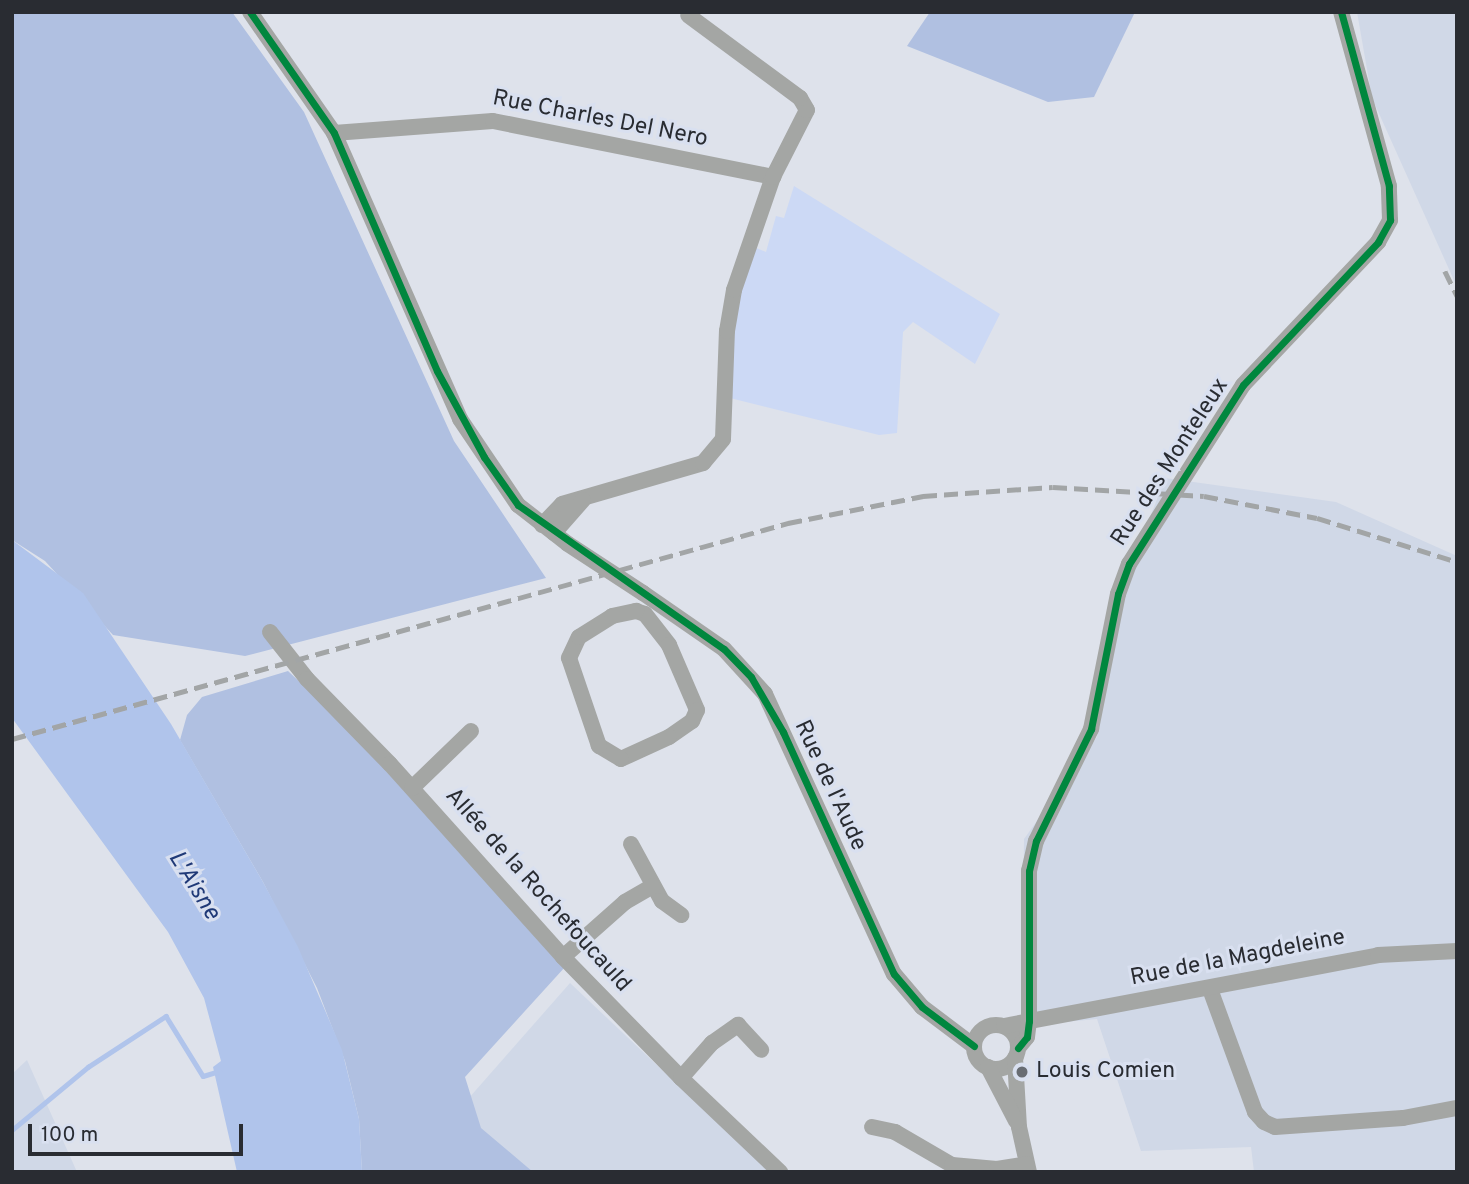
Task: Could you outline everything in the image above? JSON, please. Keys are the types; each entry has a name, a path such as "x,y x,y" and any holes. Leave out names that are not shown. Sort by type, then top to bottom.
{"street":[{"name":"Rue de l'Aude","path":"250,12 334,132 460,419 517,505 568,544 724,649 765,694 894,974 922,1007 974,1046"},
{"name":"Rue des Monteleux","path":"1030,1021 1029,871 1037,841 1091,729 1118,594 1129,564 1243,385 1378,242 1390,220 1389,186 1341,12"},
{"path":"548,529 562,504 696,466 717,451 726,421 731,302 774,177 805,121 805,103 688,15"},
{"name":"Rue Charles Del Nero","path":"334,132 494,121 774,177"},
{"path":"636,611 645,614 669,645 694,695 697,710 692,721 638,755 621,759 609,755 599,746 576,687 571,647 612,617 636,611"},
{"path":"669,645 693,628"},
{"name":"Allée de la Rochefoucauld","path":"271,632 307,679 412,788 563,957 681,1078 780,1172"},
{"path":"412,788 471,731"},
{"path":"631,844 653,886 681,915"},
{"path":"563,957 625,902 653,886"},
{"name":"Rue de la Magdeleine","path":"1004,1027 1378,956 1457,951"},
{"path":"1210,989 1255,1112 1264,1122 1275,1128 1403,1118 1457,1108"},
{"path":"988,1068 1008,1066 1027,1037 1030,1021"},
{"path":"872,1127 895,1132 952,1165 985,1169 1028,1168 1019,1126 1017,1039 1004,1027 944,1022"},
{"path":"681,1078 728,1029 737,1025 761,1050"},
{"path":"987,1027 974,1046 980,1062 988,1068 1019,1126"}],"shaded area":[{"path":"12,12 232,12 304,112 454,441 546,578 245,656 113,635 45,561 12,540"},
{"path":"930,12 1135,12 1094,97 1048,102 907,46"},
{"path":"1357,12 1457,12 1457,287 1372,98"},
{"path":"794,186 1000,314 975,364 913,322 903,332 897,433 879,435 730,398 729,331 754,247 766,252 776,216 784,218"},
{"path":"1165,478 1336,502 1457,556 1457,1172 1254,1172 1251,1147 1141,1151 1097,1019 1022,1026 1024,839 1097,737 1117,604"},
{"path":"288,671 339,719 565,967 465,1077 481,1128 533,1172 362,1172 359,1119 345,1061 317,988 263,882 180,740 187,715 202,697"},
{"path":"570,983 770,1172 509,1172 454,1115"},
{"path":"27,1060 77,1172 12,1172 12,1074"}],"water":[{"name":"L'Aisne","path":"12,540 83,593 171,724 263,882 298,947 342,1050 359,1119 362,1172 237,1172 213,1067 221,1061 204,998 168,932 12,718"}],"waterway":[{"path":"12,1130 88,1067 166,1016 203,1076 219,1071"}],"railway":[{"path":"1445,271 1457,296"},
{"path":"12,739 788,523 923,496 1053,487 1204,496 1317,518 1457,562"}],"cycle path":[{"path":"250,12 334,133 437,371 484,457 518,505 724,649 751,677 783,732 894,974 922,1007 974,1046"},
{"path":"1018,1048 1027,1037 1029,1021 1029,871 1036,841 1091,729 1118,594 1129,564 1243,385 1378,242 1390,220 1389,186 1341,12"}],"place":[{"name":"Louis Comien","path":"1022,1072"}]}
